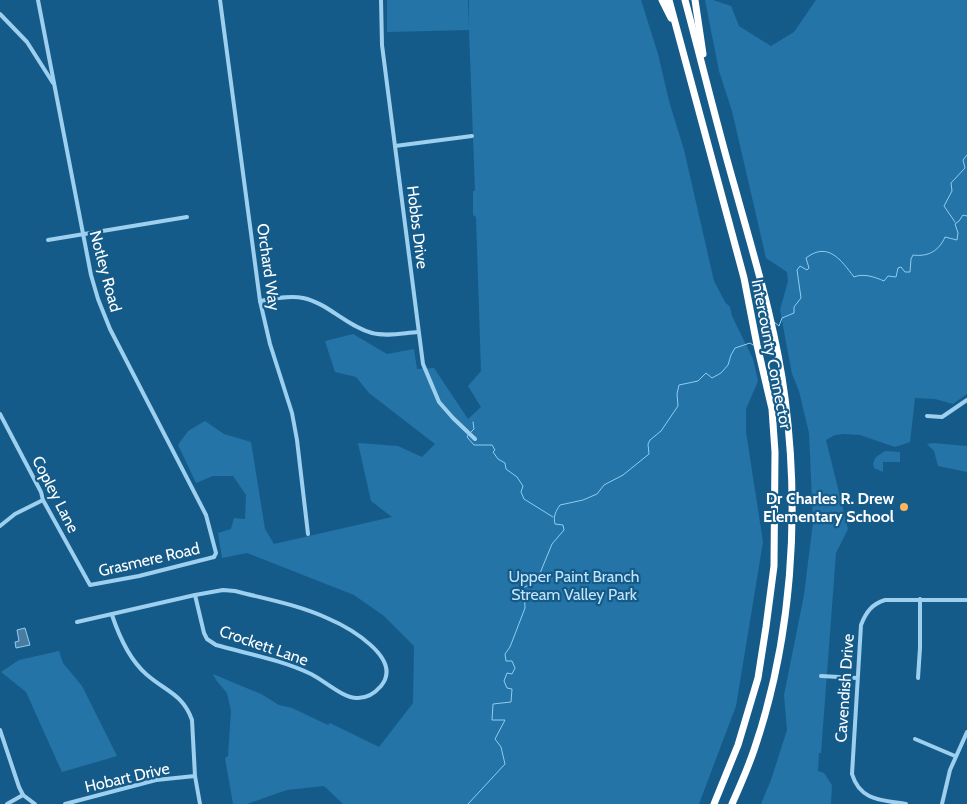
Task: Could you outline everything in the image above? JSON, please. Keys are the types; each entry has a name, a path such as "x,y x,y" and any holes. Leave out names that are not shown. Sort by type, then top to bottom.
{"highway":[{"path":"662,0 678,33"},
{"name":"Intercounty Connector","path":"669,0 744,278 772,409 775,452 774,566 758,678 738,745 714,804"},
{"name":"Intercounty Connector","path":"685,0 772,330 785,395 792,485 790,567 784,628 754,750 732,804"},
{"path":"695,0 706,80"}],"street":[{"name":"Notley Road","path":"38,0 83,235 98,299 110,329 206,515 216,553 214,557"},
{"name":"Orchard Way","path":"220,0 260,301 270,344 292,413 298,440 308,534"},
{"name":"Hobbs Drive","path":"380,0 382,45 423,364 439,402 475,439"},
{"path":"0,14 27,42 54,85"},
{"path":"395,146 472,136"},
{"path":"48,240 187,217"},
{"path":"260,301 301,297 314,301 358,328 371,333 418,332"},
{"path":"927,416 942,417 967,400"},
{"name":"Copley Lane","path":"0,414 41,492 43,500 90,585"},
{"path":"0,526 15,514 43,500"},
{"name":"Grasmere Road","path":"90,585 139,576 214,557"},
{"name":"Crockett Lane","path":"77,622 212,591 235,591 328,618 340,625 378,651 386,669 383,684 374,694 353,698 345,695 322,679 299,668 216,646 204,633 195,595"},
{"path":"918,678 920,599"},
{"name":"Cavendish Drive","path":"906,804 867,796 857,787 854,781 851,766 861,625 867,611 885,600 967,600"},
{"path":"112,614 120,639 141,669 183,702 189,712 192,726 195,776 200,804"},
{"path":"822,676 857,678"},
{"path":"0,730 19,787 23,795 35,804"},
{"path":"942,804 955,756 967,732"},
{"path":"915,739 955,756"},
{"name":"Hobart Drive","path":"65,804 156,780 195,776"},
{"path":"8,804 23,795"}],"green space":[{"name":"Upper Paint Branch Stream Valley Park","path":"387,0 468,0 469,28 469,0 641,0 684,150 714,281 725,302 730,307 732,316 753,359 758,381 746,409 746,432 763,542 736,706 699,804 343,804 324,786 287,790 247,804 233,804 225,758 228,756 231,711 227,693 213,674 261,694 279,705 292,708 328,725 330,723 379,747 413,703 414,646 384,616 354,595 247,553 222,558 218,533 231,529 234,518 245,519 246,495 233,476 213,476 196,483 178,445 188,431 205,421 224,434 251,442 265,529 274,544 392,517 371,501 358,443 398,446 422,457 435,444 369,393 356,377 335,372 325,341 353,334 387,354 414,349 417,369 434,368 468,419 481,407 468,386 481,371 476,217 473,215 473,191 475,191 469,30 387,32"},
{"path":"705,0 713,0 731,6 739,26 771,46 794,32 816,0 967,0 967,394 953,404 935,399 915,398 910,442 895,447 860,435 835,435 826,440 848,529 836,553 821,753 819,753 818,771 824,773 832,785 831,804 761,804 787,730 784,695 804,595 813,522 809,433 799,391 792,374 780,310 788,281 787,272 766,258 732,111 719,71"},
{"path":"927,444 967,446 967,472 938,466 934,451"},
{"path":"885,451 900,452 900,462 883,462 883,472 874,468 873,463 876,457"},
{"path":"59,651 63,663 82,686 117,756 62,772 26,692 1,672 19,660"}],"shaded area":[{"path":"25,628 30,645 16,648 15,642 19,641 17,630"}],"waterway":[{"path":"955,222 944,206 952,191 951,183 965,168 963,160 967,155"},
{"path":"774,322 779,326 782,318 794,313 794,307 801,298 797,270 800,266 807,270 809,268 806,258 814,253 821,251 833,255 844,264 854,277 865,275 884,281 888,276 896,277 898,268 901,267 905,272 910,272 913,255 923,255 932,252 940,246 945,237 957,240 958,233 955,224 963,215 967,216"},
{"path":"761,350 766,352 769,346 769,329"},
{"path":"468,804 505,764 501,747 495,739 505,720 492,720 493,704 511,702 512,689 507,688 504,681 507,673 512,674 515,668 512,661 506,661 505,654 510,647 525,608 524,587 536,583 552,544 564,530 563,525 555,524 554,521 560,505 583,500 597,494 604,485 623,475 649,454 648,444 650,440 661,431 678,406 677,394 679,385 698,381 706,373 712,378 721,373 728,365 735,348 750,343 753,345"},
{"path":"471,432 474,429 473,422"},
{"path":"468,435 467,437 474,445 492,445 495,450 493,452 498,459 505,463 506,469 517,477 523,486 521,492 524,499 553,517"}],"place":[{"name":"Dr Charles R. Drew Elementary School","path":"904,507"}]}
